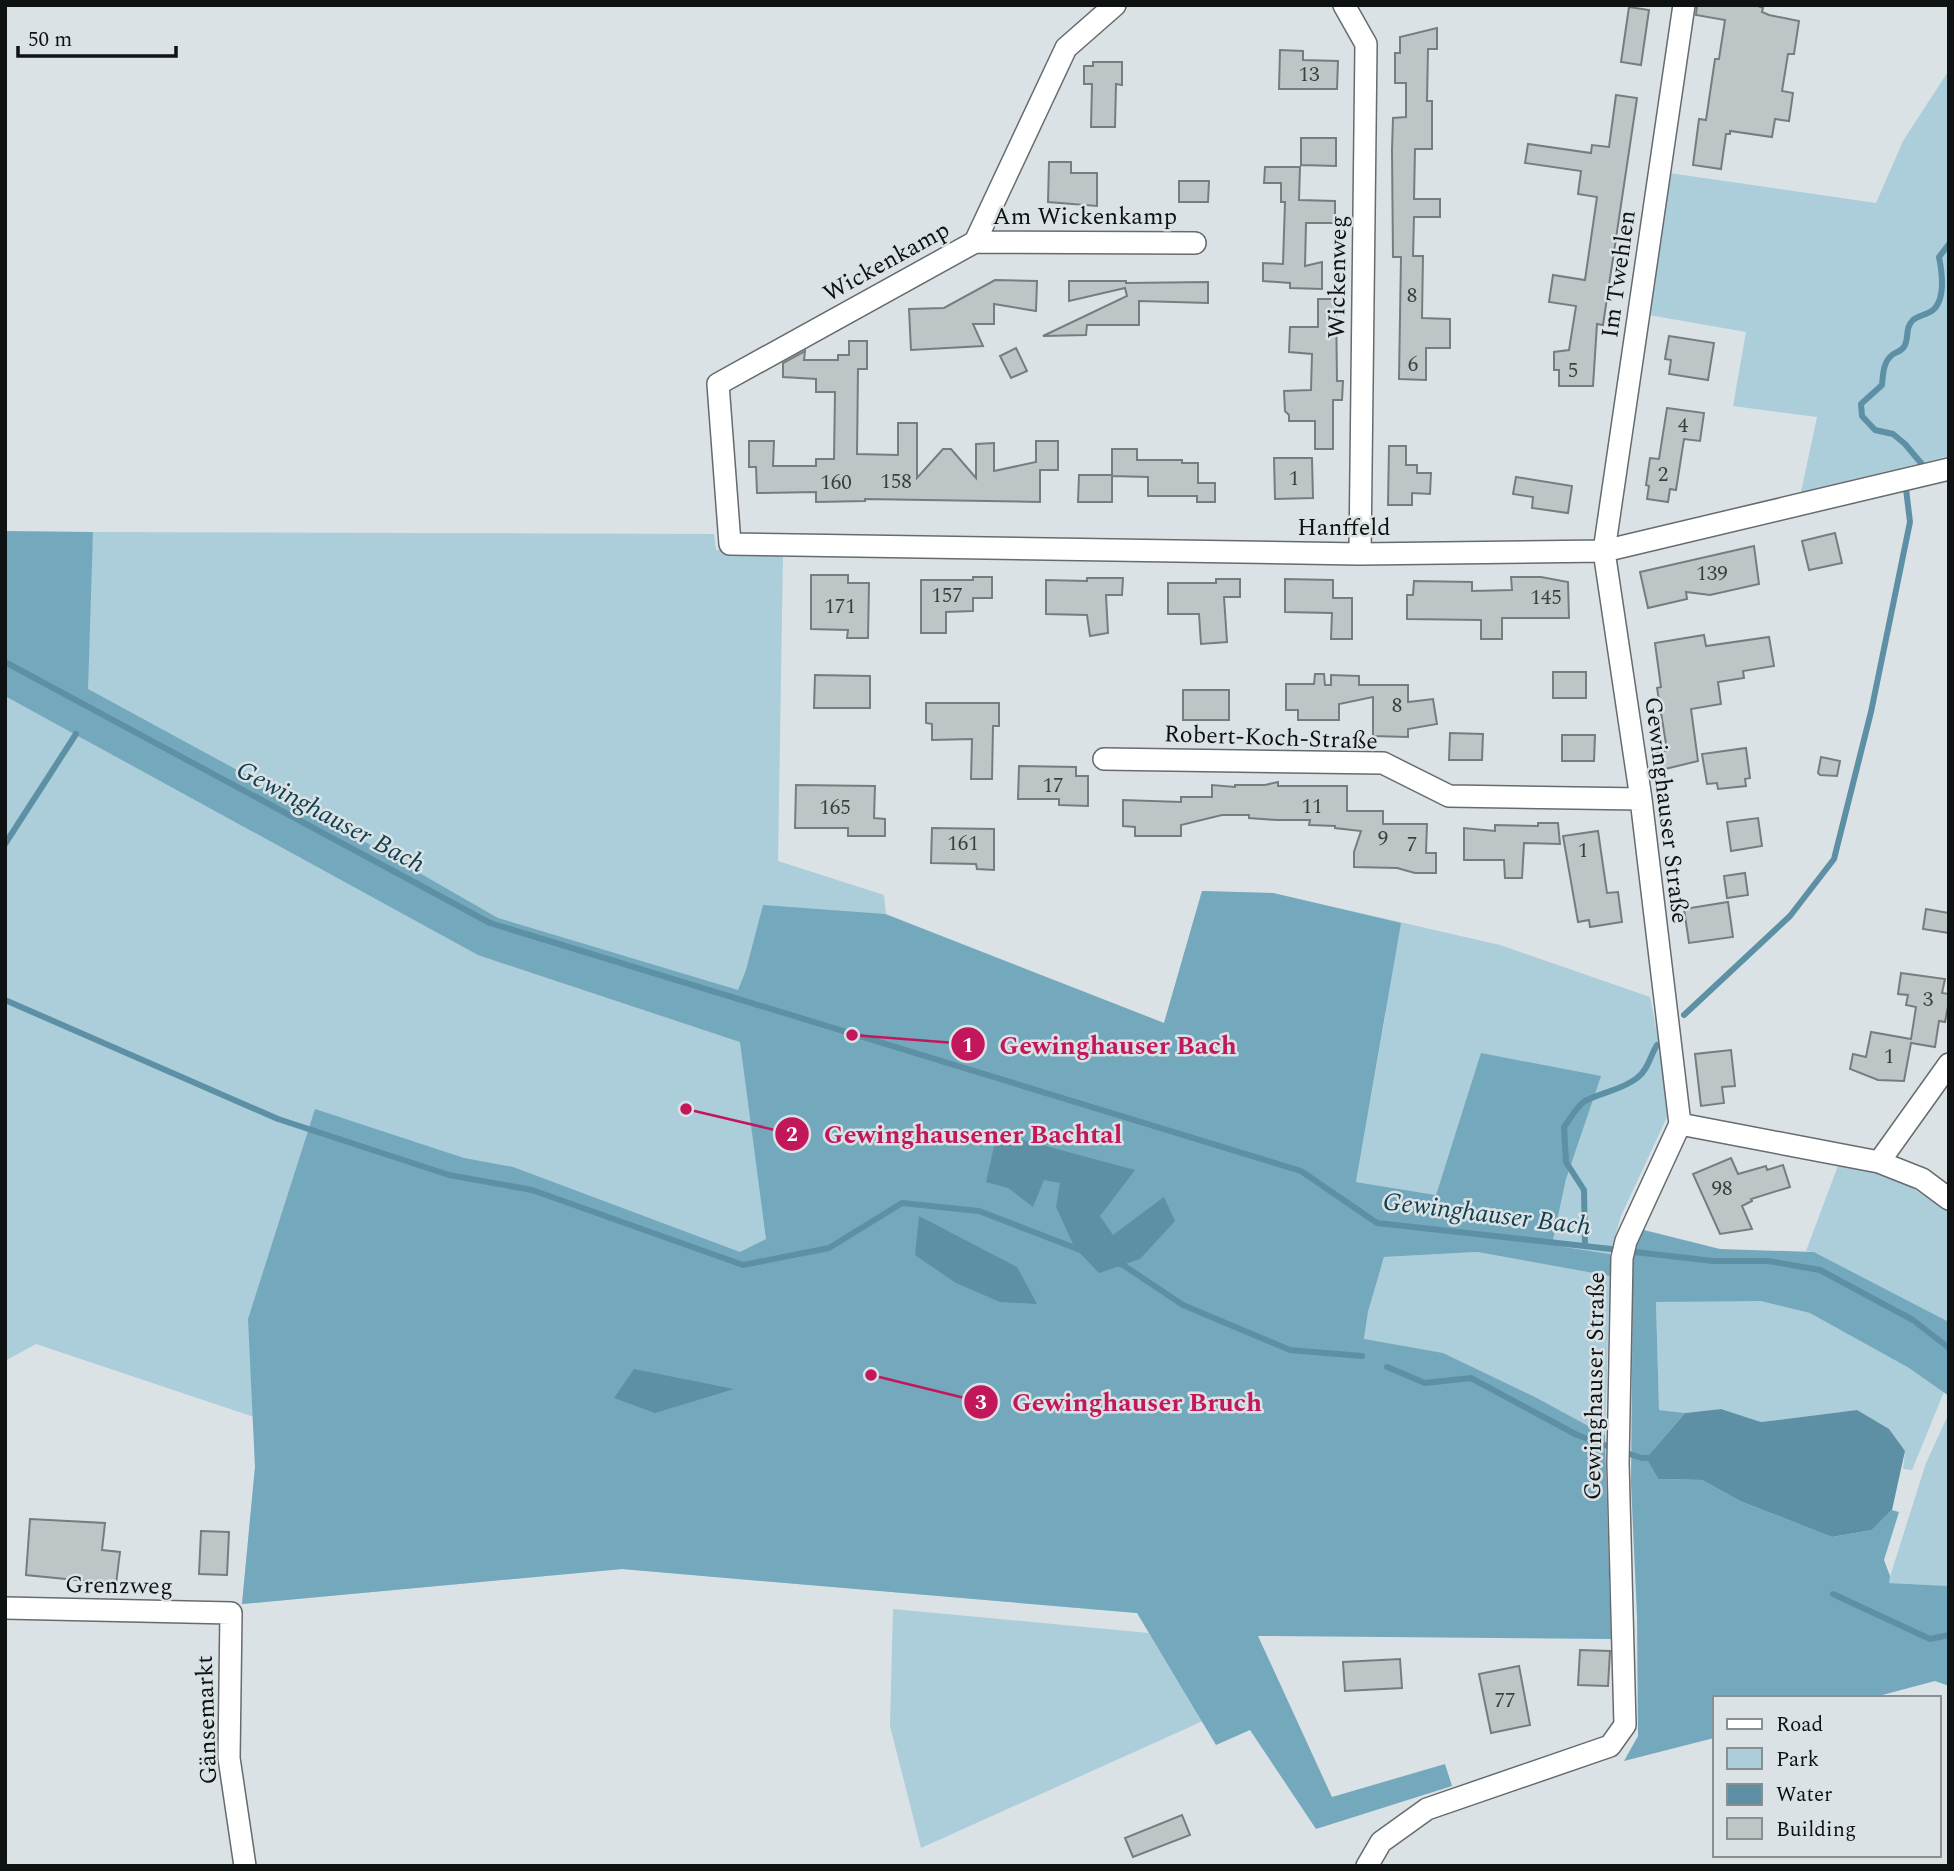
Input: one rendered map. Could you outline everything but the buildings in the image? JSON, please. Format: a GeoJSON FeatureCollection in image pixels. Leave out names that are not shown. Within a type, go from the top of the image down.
{"type":"FeatureCollection","features":[{"type":"Feature","properties":{"kind":"street","name":"Wickenkamp"},"geometry":{"type":"LineString","coordinates":[[730,544],[718,384],[975,242],[1066,48],[1115,5]]}},
{"type":"Feature","properties":{"kind":"street","name":"Wickenweg"},"geometry":{"type":"LineString","coordinates":[[1344,5],[1366,44],[1360,554]]}},
{"type":"Feature","properties":{"kind":"street","name":"Im Twehlen"},"geometry":{"type":"LineString","coordinates":[[1604,551],[1684,5]]}},
{"type":"Feature","properties":{"kind":"street","name":"Am Wickenkamp"},"geometry":{"type":"LineString","coordinates":[[975,242],[1195,243]]}},
{"type":"Feature","properties":{"kind":"street","name":"Hanffeld"},"geometry":{"type":"LineString","coordinates":[[730,544],[1360,554],[1604,551],[1949,469]]}},
{"type":"Feature","properties":{"kind":"street","name":"Gewinghauser Straße"},"geometry":{"type":"LineString","coordinates":[[1367,1866],[1381,1842],[1427,1809],[1610,1746],[1625,1725],[1618,1463],[1624,1250],[1681,1124],[1641,799],[1604,551]]}},
{"type":"Feature","properties":{"kind":"street","name":"Robert-Koch-Straße"},"geometry":{"type":"LineString","coordinates":[[1104,759],[1382,763],[1449,796],[1641,799]]}},
{"type":"Feature","properties":{"kind":"street"},"geometry":{"type":"LineString","coordinates":[[1880,1161],[1949,1064]]}},
{"type":"Feature","properties":{"kind":"street"},"geometry":{"type":"LineString","coordinates":[[1681,1124],[1880,1161],[1922,1179],[1949,1199]]}},
{"type":"Feature","properties":{"kind":"street","name":"Grenzweg"},"geometry":{"type":"LineString","coordinates":[[5,1608],[231,1614]]}},
{"type":"Feature","properties":{"kind":"street","name":"Gänsemarkt"},"geometry":{"type":"LineString","coordinates":[[231,1614],[229,1758],[245,1866]]}},
{"type":"Feature","properties":{"kind":"green space"},"geometry":{"type":"Polygon","coordinates":[[[1949,70],[1949,456],[1801,492],[1817,417],[1733,406],[1746,332],[1649,315],[1669,173],[1876,203],[1903,141],[1949,70]]]}},
{"type":"Feature","properties":{"kind":"green space"},"geometry":{"type":"Polygon","coordinates":[[[93,532],[714,534],[716,550],[783,554],[778,861],[884,895],[886,914],[1164,1023],[1202,891],[1273,893],[1500,945],[1650,997],[1664,1068],[1668,1115],[1621,1216],[1610,1254],[1552,1245],[1566,1179],[1482,1053],[1436,1195],[1356,1182],[1386,1011],[1137,1613],[622,1569],[242,1604],[255,1467],[254,1417],[36,1344],[5,1361],[5,540],[93,543],[93,532]]]}},
{"type":"Feature","properties":{"kind":"green space"},"geometry":{"type":"Polygon","coordinates":[[[1839,1163],[1891,1174],[1949,1212],[1949,1322],[1814,1252],[1806,1251],[1839,1163]]]}},
{"type":"Feature","properties":{"kind":"green space"},"geometry":{"type":"Polygon","coordinates":[[[1477,1252],[1610,1276],[1605,1435],[1537,1398],[1364,1340],[1368,1312],[1384,1257],[1477,1252]]]}},
{"type":"Feature","properties":{"kind":"green space"},"geometry":{"type":"Polygon","coordinates":[[[1760,1301],[1811,1313],[1909,1368],[1944,1392],[1912,1470],[1903,1469],[1905,1451],[1857,1410],[1761,1422],[1721,1409],[1685,1413],[1659,1410],[1656,1302],[1760,1301]]]}},
{"type":"Feature","properties":{"kind":"green space"},"geometry":{"type":"Polygon","coordinates":[[[1949,1413],[1949,1586],[1888,1583],[1926,1463],[1949,1413]]]}},
{"type":"Feature","properties":{"kind":"green space"},"geometry":{"type":"Polygon","coordinates":[[[893,1609],[1149,1633],[1203,1721],[921,1848],[890,1726],[893,1609]]]}},
{"type":"Feature","properties":{"kind":"shaded area"},"geometry":{"type":"Polygon","coordinates":[[[5,531],[93,532],[88,689],[285,796],[498,918],[738,990],[763,905],[885,914],[1164,1023],[1202,891],[1273,893],[1401,923],[1356,1182],[1436,1195],[1481,1053],[1601,1076],[1566,1179],[1552,1245],[1610,1254],[1610,1276],[1477,1252],[1384,1257],[1368,1312],[1364,1339],[1443,1353],[1537,1398],[1605,1435],[1611,1639],[1258,1636],[1332,1797],[1445,1764],[1452,1786],[1316,1829],[1250,1730],[1216,1745],[1137,1613],[622,1569],[242,1604],[255,1467],[248,1319],[315,1109],[464,1158],[513,1167],[740,1252],[766,1239],[740,1042],[478,955],[5,696],[5,531]]]}},
{"type":"Feature","properties":{"kind":"shaded area"},"geometry":{"type":"Polygon","coordinates":[[[1640,1229],[1720,1249],[1814,1252],[1949,1322],[1949,1396],[1909,1368],[1810,1313],[1760,1301],[1656,1302],[1659,1410],[1685,1413],[1646,1458],[1658,1479],[1702,1480],[1740,1501],[1832,1537],[1872,1530],[1892,1510],[1899,1512],[1884,1560],[1890,1576],[1889,1583],[1949,1586],[1949,1686],[1935,1681],[1879,1696],[1713,1696],[1713,1738],[1624,1761],[1638,1736],[1637,1617],[1631,1483],[1633,1257],[1640,1229]]]}},
{"type":"Feature","properties":{"kind":"water"},"geometry":{"type":"Polygon","coordinates":[[[997,1133],[1135,1170],[1100,1216],[1113,1235],[1164,1197],[1175,1221],[1140,1259],[1099,1273],[1075,1248],[1056,1207],[1060,1183],[1044,1180],[1033,1207],[1008,1188],[986,1182],[997,1133]]]}},
{"type":"Feature","properties":{"kind":"water"},"geometry":{"type":"Polygon","coordinates":[[[919,1216],[1017,1267],[1037,1304],[1000,1302],[956,1283],[915,1255],[919,1216]]]}},
{"type":"Feature","properties":{"kind":"water"},"geometry":{"type":"Polygon","coordinates":[[[634,1369],[734,1389],[655,1413],[614,1398],[634,1369]]]}},
{"type":"Feature","properties":{"kind":"water"},"geometry":{"type":"Polygon","coordinates":[[[1721,1409],[1761,1422],[1857,1410],[1889,1429],[1905,1451],[1892,1510],[1872,1530],[1832,1537],[1740,1501],[1702,1480],[1658,1479],[1646,1458],[1685,1413],[1721,1409]]]}},
{"type":"Feature","properties":{"kind":"waterway"},"geometry":{"type":"LineString","coordinates":[[1921,463],[1893,434],[1875,430],[1862,416],[1861,404],[1882,385],[1887,361],[1904,347],[1911,323],[1915,318],[1931,312],[1937,305],[1942,285],[1939,257],[1949,244]]}},
{"type":"Feature","properties":{"kind":"waterway"},"geometry":{"type":"LineString","coordinates":[[1684,1015],[1790,916],[1834,859],[1871,712],[1910,522],[1906,489]]}},
{"type":"Feature","properties":{"kind":"waterway","name":"Gewinghauser Bach"},"geometry":{"type":"LineString","coordinates":[[5,662],[490,923],[1301,1171],[1377,1223],[1611,1249]]}},
{"type":"Feature","properties":{"kind":"waterway"},"geometry":{"type":"LineString","coordinates":[[5,844],[76,734]]}},
{"type":"Feature","properties":{"kind":"waterway"},"geometry":{"type":"LineString","coordinates":[[5,1000],[278,1119],[449,1175],[532,1190],[743,1265],[829,1248],[902,1203],[979,1211],[1083,1251]]}},
{"type":"Feature","properties":{"kind":"waterway"},"geometry":{"type":"LineString","coordinates":[[1585,1246],[1584,1190],[1566,1162],[1564,1127],[1585,1101],[1625,1085],[1641,1075],[1657,1045]]}},
{"type":"Feature","properties":{"kind":"waterway","name":"Gewinghauser Bach"},"geometry":{"type":"LineString","coordinates":[[1635,1252],[1713,1261],[1768,1261],[1820,1270],[1913,1320],[1949,1348]]}},
{"type":"Feature","properties":{"kind":"waterway"},"geometry":{"type":"LineString","coordinates":[[1116,1263],[1183,1305],[1290,1350],[1362,1356]]}},
{"type":"Feature","properties":{"kind":"waterway"},"geometry":{"type":"LineString","coordinates":[[1387,1367],[1425,1383],[1471,1378],[1577,1435],[1613,1448]]}},
{"type":"Feature","properties":{"kind":"waterway"},"geometry":{"type":"LineString","coordinates":[[1623,1452],[1642,1458],[1653,1458]]}},
{"type":"Feature","properties":{"kind":"waterway"},"geometry":{"type":"LineString","coordinates":[[1833,1594],[1930,1639],[1949,1635]]}},
{"type":"Feature","properties":{"kind":"place","name":"Gewinghauser Bach"},"geometry":{"type":"Point","coordinates":[852,1035]}},
{"type":"Feature","properties":{"kind":"place","name":"Gewinghausener Bachtal"},"geometry":{"type":"Point","coordinates":[686,1109]}},
{"type":"Feature","properties":{"kind":"place","name":"Gewinghauser Bruch"},"geometry":{"type":"Point","coordinates":[871,1375]}}]}
